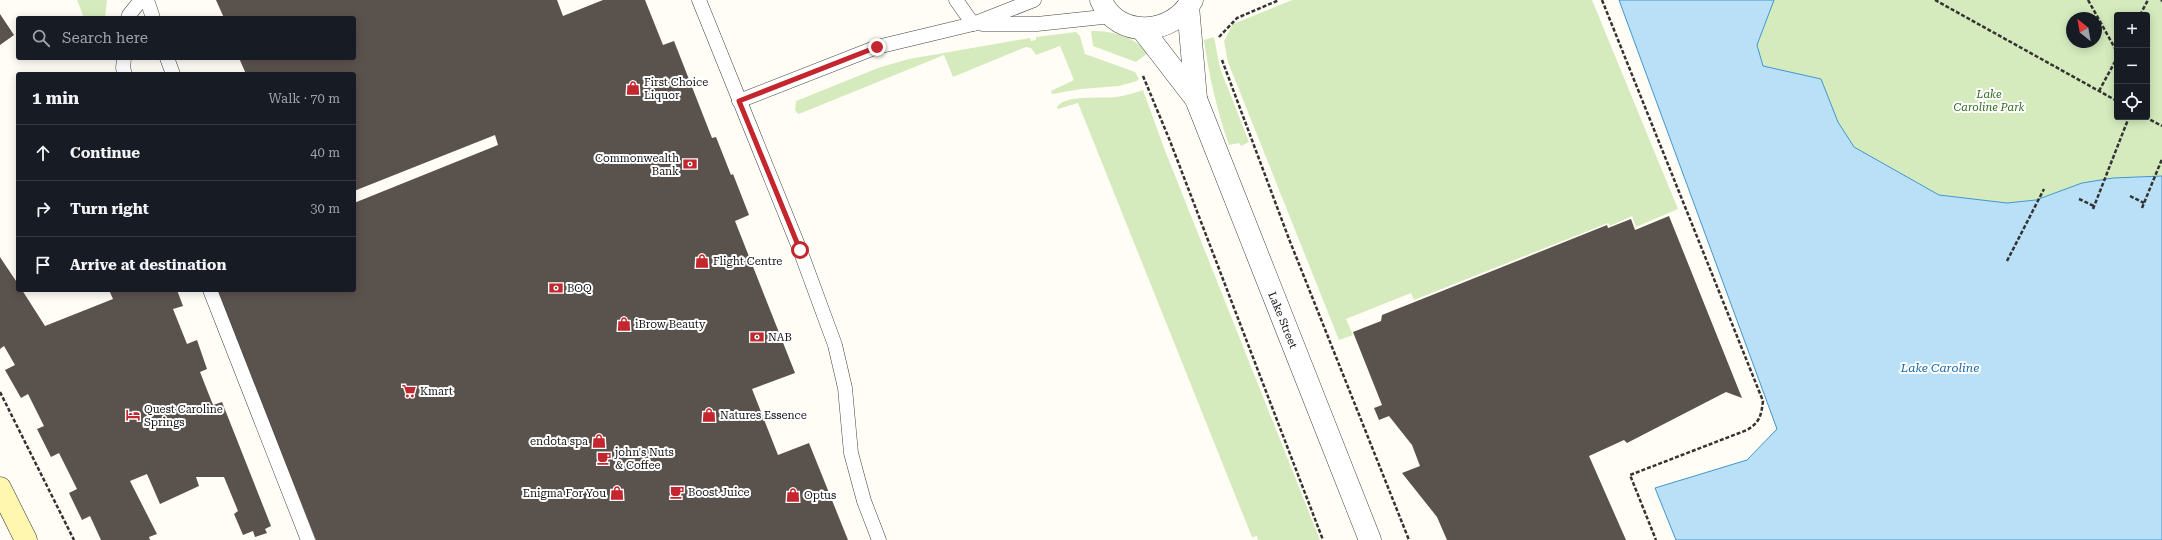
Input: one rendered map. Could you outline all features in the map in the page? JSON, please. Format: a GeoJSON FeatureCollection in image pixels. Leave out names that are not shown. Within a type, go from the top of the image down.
{"type":"FeatureCollection","features":[{"type":"Feature","properties":{"kind":"main road"},"geometry":{"type":"LineString","coordinates":[[0,488],[26,540]]}},
{"type":"Feature","properties":{"kind":"street"},"geometry":{"type":"LineString","coordinates":[[1107,8],[1126,25],[1142,29],[1156,28],[1168,24],[1180,16],[1190,3]]}},
{"type":"Feature","properties":{"kind":"street","name":"Lake Street"},"geometry":{"type":"LineString","coordinates":[[1190,3],[1190,44],[1196,99],[1370,540]]}},
{"type":"Feature","properties":{"kind":"street","name":"Lake Street"},"geometry":{"type":"LineString","coordinates":[[1142,29],[1196,99]]}},
{"type":"Feature","properties":{"kind":"lane"},"geometry":{"type":"LineString","coordinates":[[129,16],[141,0]]}},
{"type":"Feature","properties":{"kind":"lane"},"geometry":{"type":"LineString","coordinates":[[147,0],[152,16]]}},
{"type":"Feature","properties":{"kind":"lane"},"geometry":{"type":"LineString","coordinates":[[699,0],[818,295],[835,345],[845,388],[851,454],[864,500],[879,540]]}},
{"type":"Feature","properties":{"kind":"lane"},"geometry":{"type":"LineString","coordinates":[[956,0],[973,24]]}},
{"type":"Feature","properties":{"kind":"lane"},"geometry":{"type":"LineString","coordinates":[[739,101],[877,47],[973,24],[1034,0]]}},
{"type":"Feature","properties":{"kind":"lane"},"geometry":{"type":"LineString","coordinates":[[973,24],[1037,24],[1107,8]]}},
{"type":"Feature","properties":{"kind":"lane"},"geometry":{"type":"LineString","coordinates":[[124,60],[124,72]]}},
{"type":"Feature","properties":{"kind":"lane"},"geometry":{"type":"LineString","coordinates":[[168,60],[171,72]]}},
{"type":"Feature","properties":{"kind":"lane"},"geometry":{"type":"LineString","coordinates":[[211,292],[308,540]]}},
{"type":"Feature","properties":{"kind":"path"},"geometry":{"type":"LineString","coordinates":[[1219,42],[1219,37],[1237,18],[1279,0]]}},
{"type":"Feature","properties":{"kind":"path"},"geometry":{"type":"LineString","coordinates":[[1602,0],[1763,401],[1761,414],[1756,424],[1747,430],[1630,475],[1656,540]]}},
{"type":"Feature","properties":{"kind":"path"},"geometry":{"type":"LineString","coordinates":[[1935,0],[2114,99]]}},
{"type":"Feature","properties":{"kind":"path"},"geometry":{"type":"LineString","coordinates":[[2088,0],[2115,48]]}},
{"type":"Feature","properties":{"kind":"path"},"geometry":{"type":"LineString","coordinates":[[2142,12],[2148,0]]}},
{"type":"Feature","properties":{"kind":"path"},"geometry":{"type":"LineString","coordinates":[[1190,44],[1226,28]]}},
{"type":"Feature","properties":{"kind":"path"},"geometry":{"type":"LineString","coordinates":[[1219,53],[1289,239],[1409,540]]}},
{"type":"Feature","properties":{"kind":"path"},"geometry":{"type":"LineString","coordinates":[[1164,57],[1139,67],[1173,148],[1323,540]]}},
{"type":"Feature","properties":{"kind":"path"},"geometry":{"type":"LineString","coordinates":[[2099,91],[2114,64]]}},
{"type":"Feature","properties":{"kind":"path"},"geometry":{"type":"LineString","coordinates":[[2079,199],[2093,208],[2129,120]]}},
{"type":"Feature","properties":{"kind":"path"},"geometry":{"type":"LineString","coordinates":[[2150,120],[2162,126]]}},
{"type":"Feature","properties":{"kind":"path"},"geometry":{"type":"LineString","coordinates":[[2142,208],[2162,160]]}},
{"type":"Feature","properties":{"kind":"path"},"geometry":{"type":"LineString","coordinates":[[2007,261],[2044,189]]}},
{"type":"Feature","properties":{"kind":"path"},"geometry":{"type":"LineString","coordinates":[[2130,196],[2144,203]]}},
{"type":"Feature","properties":{"kind":"path"},"geometry":{"type":"LineString","coordinates":[[0,392],[74,540]]}},
{"type":"Feature","properties":{"kind":"green space"},"geometry":{"type":"Polygon","coordinates":[[[77,0],[107,0],[105,16],[83,16],[77,0]]]}},
{"type":"Feature","properties":{"kind":"green space"},"geometry":{"type":"Polygon","coordinates":[[[1292,0],[1592,0],[1678,209],[1636,227],[1632,216],[1610,226],[1608,223],[1414,300],[1411,293],[1346,319],[1353,335],[1339,340],[1228,62],[1224,41],[1233,24],[1292,0]]]}},
{"type":"Feature","properties":{"kind":"green space","name":"Lake Caroline Park"},"geometry":{"type":"Polygon","coordinates":[[[1774,0],[2162,0],[2162,176],[2113,178],[2082,183],[2036,200],[2007,203],[1939,195],[1854,147],[1838,122],[1821,79],[1763,66],[1757,45],[1774,0]]]}},
{"type":"Feature","properties":{"kind":"green space"},"geometry":{"type":"Polygon","coordinates":[[[1091,31],[1114,33],[1128,38],[1149,52],[1136,62],[1093,46],[1091,31]]]}},
{"type":"Feature","properties":{"kind":"green space"},"geometry":{"type":"Polygon","coordinates":[[[1076,32],[1080,36],[1085,54],[1135,72],[1139,79],[1137,81],[1119,86],[1081,89],[1052,94],[1051,91],[1074,80],[1060,46],[1036,55],[1031,48],[1026,47],[953,77],[944,55],[804,112],[798,114],[795,110],[796,101],[878,68],[909,59],[1030,38],[1031,41],[1036,40],[1036,37],[1076,32]]]}},
{"type":"Feature","properties":{"kind":"green space"},"geometry":{"type":"Polygon","coordinates":[[[1214,37],[1220,68],[1249,142],[1241,146],[1239,143],[1229,145],[1214,93],[1204,40],[1214,37]]]}},
{"type":"Feature","properties":{"kind":"green space"},"geometry":{"type":"Polygon","coordinates":[[[1143,90],[1164,148],[1320,540],[1258,540],[1257,536],[1252,537],[1078,103],[1058,109],[1057,107],[1067,100],[1119,97],[1143,90]]]}},
{"type":"Feature","properties":{"kind":"water","name":"Lake Caroline"},"geometry":{"type":"Polygon","coordinates":[[[1619,0],[1774,0],[1757,45],[1763,66],[1821,79],[1838,122],[1854,147],[1939,195],[2007,203],[2036,200],[2082,183],[2113,178],[2162,176],[2162,540],[1676,540],[1655,488],[1747,460],[1777,429],[1619,0]]]}},
{"type":"Feature","properties":{"kind":"building"},"geometry":{"type":"Polygon","coordinates":[[[216,0],[557,0],[563,16],[603,0],[645,0],[663,45],[674,41],[712,138],[716,137],[731,175],[733,174],[749,215],[735,221],[795,373],[752,389],[778,455],[809,443],[848,540],[316,540],[217,292],[356,292],[356,202],[498,145],[495,135],[356,190],[356,72],[245,72],[240,60],[356,60],[356,16],[223,16],[216,0]]]}},
{"type":"Feature","properties":{"kind":"building"},"geometry":{"type":"Polygon","coordinates":[[[0,14],[14,35],[0,45],[0,14]]]}},
{"type":"Feature","properties":{"kind":"building"},"geometry":{"type":"Polygon","coordinates":[[[1669,216],[1742,398],[1726,392],[1627,443],[1624,440],[1589,456],[1626,540],[1447,540],[1437,517],[1402,473],[1420,466],[1412,445],[1389,416],[1379,420],[1374,408],[1382,405],[1353,332],[1381,321],[1382,315],[1607,225],[1608,228],[1631,219],[1635,230],[1669,216]]]}},
{"type":"Feature","properties":{"kind":"building","name":"Quest Caroline Springs"},"geometry":{"type":"Polygon","coordinates":[[[0,257],[16,281],[16,292],[23,292],[45,326],[113,299],[110,292],[178,292],[183,306],[173,309],[187,344],[197,340],[207,369],[200,372],[213,405],[222,402],[271,526],[265,529],[267,533],[255,537],[253,531],[243,535],[234,514],[238,511],[224,477],[196,477],[199,486],[160,504],[147,474],[130,481],[157,534],[149,537],[150,540],[101,540],[90,516],[82,520],[69,493],[77,489],[59,453],[51,457],[37,429],[44,426],[28,394],[21,398],[5,370],[15,365],[4,346],[0,349],[0,257]]]}},
{"type":"Feature","properties":{"kind":"place","name":"First Choice Liquor"},"geometry":{"type":"Point","coordinates":[633,88]}},
{"type":"Feature","properties":{"kind":"place","name":"Commonwealth Bank"},"geometry":{"type":"Point","coordinates":[690,164]}},
{"type":"Feature","properties":{"kind":"place","name":"Flight Centre"},"geometry":{"type":"Point","coordinates":[702,261]}},
{"type":"Feature","properties":{"kind":"place","name":"BOQ"},"geometry":{"type":"Point","coordinates":[556,288]}},
{"type":"Feature","properties":{"kind":"place","name":"iBrow Beauty"},"geometry":{"type":"Point","coordinates":[624,324]}},
{"type":"Feature","properties":{"kind":"place","name":"NAB"},"geometry":{"type":"Point","coordinates":[757,337]}},
{"type":"Feature","properties":{"kind":"place","name":"Kmart"},"geometry":{"type":"Point","coordinates":[409,391]}},
{"type":"Feature","properties":{"kind":"place","name":"Quest Caroline Springs"},"geometry":{"type":"Point","coordinates":[133,415]}},
{"type":"Feature","properties":{"kind":"place","name":"Natures Essence"},"geometry":{"type":"Point","coordinates":[709,415]}},
{"type":"Feature","properties":{"kind":"place","name":"endota spa"},"geometry":{"type":"Point","coordinates":[599,441]}},
{"type":"Feature","properties":{"kind":"place","name":"john's Nuts & Coffee"},"geometry":{"type":"Point","coordinates":[604,458]}},
{"type":"Feature","properties":{"kind":"place","name":"Boost Juice"},"geometry":{"type":"Point","coordinates":[677,492]}},
{"type":"Feature","properties":{"kind":"place","name":"Enigma For You"},"geometry":{"type":"Point","coordinates":[617,493]}},
{"type":"Feature","properties":{"kind":"place","name":"Optus"},"geometry":{"type":"Point","coordinates":[793,495]}},
{"type":"Feature","properties":{"kind":"route"},"geometry":{"type":"LineString","coordinates":[[800,250],[739,101],[877,47]]}}]}
